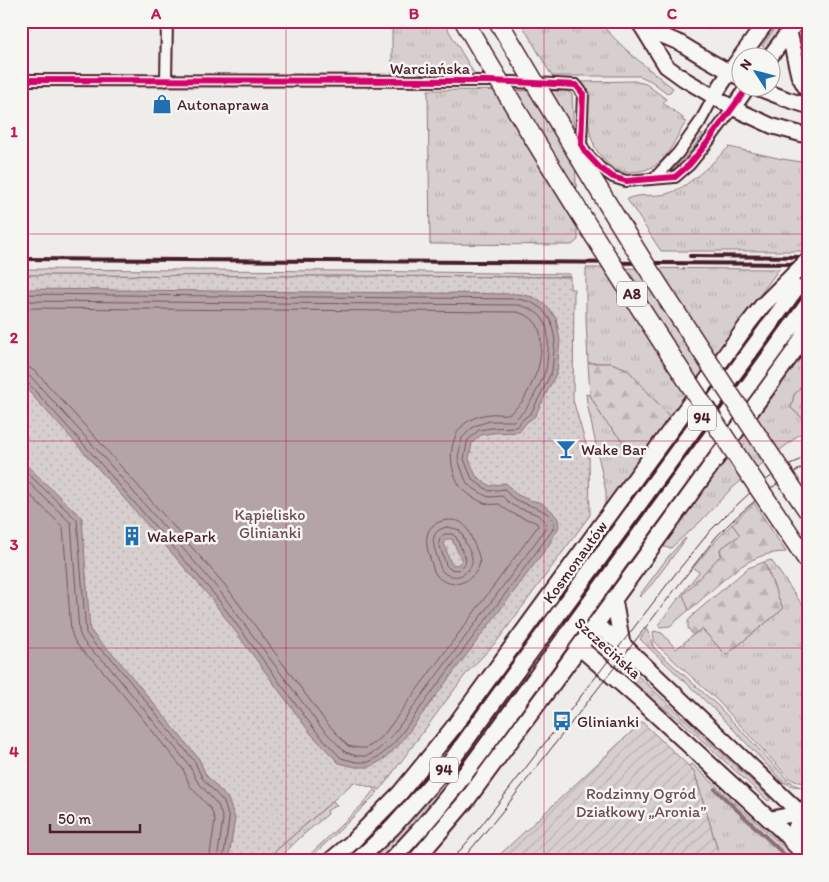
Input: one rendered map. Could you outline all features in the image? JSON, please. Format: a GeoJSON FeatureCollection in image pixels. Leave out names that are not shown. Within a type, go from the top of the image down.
{"type":"FeatureCollection","features":[{"type":"Feature","properties":{"kind":"highway","name":"A8"},"geometry":{"type":"LineString","coordinates":[[464,21],[561,182],[664,346],[808,561]]}},
{"type":"Feature","properties":{"kind":"highway","name":"A8"},"geometry":{"type":"LineString","coordinates":[[498,21],[583,165],[643,261],[808,511]]}},
{"type":"Feature","properties":{"kind":"highway"},"geometry":{"type":"LineString","coordinates":[[792,840],[808,856]]}},
{"type":"Feature","properties":{"kind":"main road"},"geometry":{"type":"LineString","coordinates":[[751,48],[767,21]]}},
{"type":"Feature","properties":{"kind":"main road"},"geometry":{"type":"LineString","coordinates":[[777,48],[793,27]]}},
{"type":"Feature","properties":{"kind":"main road"},"geometry":{"type":"LineString","coordinates":[[793,27],[799,75],[808,91]]}},
{"type":"Feature","properties":{"kind":"main road"},"geometry":{"type":"LineString","coordinates":[[330,861],[350,844],[400,793],[452,729],[748,324],[762,306],[802,274],[808,260]]}},
{"type":"Feature","properties":{"kind":"main road","name":"Kosmonautów"},"geometry":{"type":"LineString","coordinates":[[356,861],[393,827],[449,764],[598,560],[802,274]]}},
{"type":"Feature","properties":{"kind":"main road","name":"94"},"geometry":{"type":"LineString","coordinates":[[390,861],[430,818],[462,778],[808,304]]}},
{"type":"Feature","properties":{"kind":"main road"},"geometry":{"type":"LineString","coordinates":[[415,861],[466,801],[795,350],[808,328]]}},
{"type":"Feature","properties":{"kind":"main road"},"geometry":{"type":"LineString","coordinates":[[614,599],[622,644]]}},
{"type":"Feature","properties":{"kind":"main road","name":"Szczecińska"},"geometry":{"type":"LineString","coordinates":[[545,602],[574,612],[622,644],[805,813]]}},
{"type":"Feature","properties":{"kind":"main road","name":"Szczecińska"},"geometry":{"type":"LineString","coordinates":[[545,602],[561,631],[640,700],[792,840]]}},
{"type":"Feature","properties":{"kind":"street"},"geometry":{"type":"LineString","coordinates":[[166,81],[167,21]]}},
{"type":"Feature","properties":{"kind":"street"},"geometry":{"type":"LineString","coordinates":[[640,24],[680,43],[732,74]]}},
{"type":"Feature","properties":{"kind":"street"},"geometry":{"type":"LineString","coordinates":[[640,24],[666,66],[684,79],[733,108],[772,126],[808,136]]}},
{"type":"Feature","properties":{"kind":"street"},"geometry":{"type":"LineString","coordinates":[[655,178],[678,153],[695,129],[714,96],[732,79]]}},
{"type":"Feature","properties":{"kind":"street","name":"Warciańska"},"geometry":{"type":"LineString","coordinates":[[21,80],[490,81],[576,85],[583,94],[581,144],[585,152],[600,168],[612,177],[626,181],[674,177],[689,165],[733,108]]}},
{"type":"Feature","properties":{"kind":"street"},"geometry":{"type":"LineString","coordinates":[[782,97],[808,106]]}},
{"type":"Feature","properties":{"kind":"street"},"geometry":{"type":"LineString","coordinates":[[733,108],[740,98]]}},
{"type":"Feature","properties":{"kind":"street"},"geometry":{"type":"LineString","coordinates":[[769,819],[805,813]]}},
{"type":"Feature","properties":{"kind":"street"},"geometry":{"type":"LineString","coordinates":[[792,840],[805,813]]}},
{"type":"Feature","properties":{"kind":"green space"},"geometry":{"type":"Polygon","coordinates":[[[392,21],[443,21],[475,75],[392,75],[392,21]]]}},
{"type":"Feature","properties":{"kind":"green space"},"geometry":{"type":"Polygon","coordinates":[[[520,21],[599,21],[625,48],[673,88],[667,93],[651,81],[640,76],[552,76],[520,21]]]}},
{"type":"Feature","properties":{"kind":"green space"},"geometry":{"type":"Polygon","coordinates":[[[693,21],[729,21],[721,27],[706,28],[693,21]]]}},
{"type":"Feature","properties":{"kind":"green space"},"geometry":{"type":"Polygon","coordinates":[[[780,21],[787,21],[768,48],[762,46],[780,21]]]}},
{"type":"Feature","properties":{"kind":"green space"},"geometry":{"type":"Polygon","coordinates":[[[634,81],[646,84],[666,99],[663,103],[686,122],[665,157],[659,163],[642,171],[625,172],[610,166],[600,155],[593,143],[586,91],[581,82],[634,81]]]}},
{"type":"Feature","properties":{"kind":"green space"},"geometry":{"type":"Polygon","coordinates":[[[428,90],[566,91],[572,94],[578,240],[572,245],[430,244],[428,90]]]}},
{"type":"Feature","properties":{"kind":"green space"},"geometry":{"type":"Polygon","coordinates":[[[698,132],[703,135],[695,146],[682,161],[666,173],[698,132]]]}},
{"type":"Feature","properties":{"kind":"green space"},"geometry":{"type":"Polygon","coordinates":[[[729,147],[808,163],[808,251],[661,251],[627,199],[637,196],[666,194],[682,187],[729,147]]]}},
{"type":"Feature","properties":{"kind":"green space"},"geometry":{"type":"Polygon","coordinates":[[[586,268],[779,269],[670,417],[627,369],[611,363],[588,363],[586,268]]]}},
{"type":"Feature","properties":{"kind":"green space"},"geometry":{"type":"Polygon","coordinates":[[[21,269],[570,274],[570,277],[21,275],[21,269]]]}},
{"type":"Feature","properties":{"kind":"green space","name":"Kąpielisko Glinianki"},"geometry":{"type":"Polygon","coordinates":[[[21,275],[570,277],[570,289],[574,289],[573,400],[589,455],[590,515],[498,640],[466,674],[380,790],[354,782],[264,861],[21,861],[21,275]]]}},
{"type":"Feature","properties":{"kind":"green space"},"geometry":{"type":"Polygon","coordinates":[[[808,347],[808,378],[794,395],[791,408],[808,423],[808,427],[729,491],[700,522],[671,548],[664,547],[669,536],[808,347]]]}},
{"type":"Feature","properties":{"kind":"green space"},"geometry":{"type":"Polygon","coordinates":[[[588,363],[611,363],[627,369],[670,417],[642,457],[627,446],[604,420],[590,395],[588,363]]]}},
{"type":"Feature","properties":{"kind":"green space"},"geometry":{"type":"Polygon","coordinates":[[[808,378],[808,423],[791,408],[794,395],[808,378]]]}},
{"type":"Feature","properties":{"kind":"green space"},"geometry":{"type":"Polygon","coordinates":[[[586,394],[590,395],[604,420],[627,446],[642,457],[602,512],[606,492],[586,394]]]}},
{"type":"Feature","properties":{"kind":"green space"},"geometry":{"type":"Polygon","coordinates":[[[754,503],[786,552],[757,558],[745,564],[689,610],[683,595],[721,555],[720,549],[740,535],[732,524],[754,503]]]}},
{"type":"Feature","properties":{"kind":"green space"},"geometry":{"type":"Polygon","coordinates":[[[732,524],[740,535],[720,549],[721,555],[684,595],[689,610],[670,626],[660,627],[658,625],[699,572],[693,568],[732,524]]]}},
{"type":"Feature","properties":{"kind":"green space"},"geometry":{"type":"Polygon","coordinates":[[[685,538],[652,584],[640,597],[668,557],[685,538]]]}},
{"type":"Feature","properties":{"kind":"green space"},"geometry":{"type":"Polygon","coordinates":[[[771,560],[808,613],[808,782],[798,782],[788,777],[718,701],[657,645],[654,640],[654,631],[662,633],[676,649],[702,629],[726,655],[783,609],[764,562],[771,560]]]}},
{"type":"Feature","properties":{"kind":"green space"},"geometry":{"type":"Polygon","coordinates":[[[764,562],[783,609],[726,655],[702,629],[693,635],[688,628],[688,621],[695,613],[748,568],[764,562]]]}},
{"type":"Feature","properties":{"kind":"green space"},"geometry":{"type":"Polygon","coordinates":[[[647,629],[654,648],[717,705],[788,780],[797,786],[804,787],[793,786],[783,782],[716,711],[640,639],[647,629]]]}},
{"type":"Feature","properties":{"kind":"green space"},"geometry":{"type":"Polygon","coordinates":[[[623,662],[769,797],[769,801],[679,719],[640,691],[617,670],[623,662]]]}},
{"type":"Feature","properties":{"kind":"green space"},"geometry":{"type":"Polygon","coordinates":[[[526,675],[528,676],[475,748],[420,817],[380,861],[369,861],[440,786],[479,739],[526,675]]]}},
{"type":"Feature","properties":{"kind":"green space","name":"Rodzinny Ogród Działkowy „Aronia”"},"geometry":{"type":"Polygon","coordinates":[[[642,722],[694,771],[721,861],[493,861],[642,722]]]}},
{"type":"Feature","properties":{"kind":"green space"},"geometry":{"type":"Polygon","coordinates":[[[692,764],[799,861],[721,861],[694,771],[688,766],[692,764]]]}},
{"type":"Feature","properties":{"kind":"green space"},"geometry":{"type":"Polygon","coordinates":[[[374,790],[378,792],[307,861],[303,861],[362,805],[374,790]]]}},
{"type":"Feature","properties":{"kind":"green space"},"geometry":{"type":"Polygon","coordinates":[[[333,801],[337,806],[327,811],[328,814],[276,861],[264,861],[333,801]]]}},
{"type":"Feature","properties":{"kind":"water"},"geometry":{"type":"Polygon","coordinates":[[[21,290],[519,294],[533,297],[546,305],[556,318],[560,340],[557,372],[535,416],[519,432],[481,435],[472,443],[469,459],[476,476],[490,486],[506,483],[516,494],[539,502],[551,510],[558,519],[559,527],[548,546],[399,745],[384,759],[370,767],[355,767],[339,763],[311,734],[210,597],[21,383],[21,290]],[[447,539],[444,543],[451,564],[457,565],[462,561],[452,539],[447,539]]]}},
{"type":"Feature","properties":{"kind":"water"},"geometry":{"type":"Polygon","coordinates":[[[21,460],[82,518],[90,630],[114,655],[199,759],[206,775],[228,799],[235,818],[227,861],[21,861],[21,460]]]}},
{"type":"Feature","properties":{"kind":"waterway"},"geometry":{"type":"LineString","coordinates":[[715,789],[791,861]]}},
{"type":"Feature","properties":{"kind":"tram line"},"geometry":{"type":"LineString","coordinates":[[451,861],[480,827],[711,530],[754,489],[773,475],[808,455]]}},
{"type":"Feature","properties":{"kind":"tram line"},"geometry":{"type":"LineString","coordinates":[[461,861],[501,813],[716,537],[759,497],[808,464]]}},
{"type":"Feature","properties":{"kind":"railway"},"geometry":{"type":"LineString","coordinates":[[690,256],[808,257]]}},
{"type":"Feature","properties":{"kind":"railway"},"geometry":{"type":"LineString","coordinates":[[21,259],[808,264]]}},
{"type":"Feature","properties":{"kind":"cycle path"},"geometry":{"type":"LineString","coordinates":[[21,80],[490,81],[576,85],[583,94],[581,144],[585,152],[600,168],[613,177],[626,181],[675,177],[689,165],[740,98]]}},
{"type":"Feature","properties":{"kind":"place","name":"Autonaprawa"},"geometry":{"type":"Point","coordinates":[162,104]}},
{"type":"Feature","properties":{"kind":"place","name":"Wake Bar"},"geometry":{"type":"Point","coordinates":[566,449]}},
{"type":"Feature","properties":{"kind":"place","name":"WakePark"},"geometry":{"type":"Point","coordinates":[132,536]}},
{"type":"Feature","properties":{"kind":"place","name":"Glinianki"},"geometry":{"type":"Point","coordinates":[562,721]}}]}
